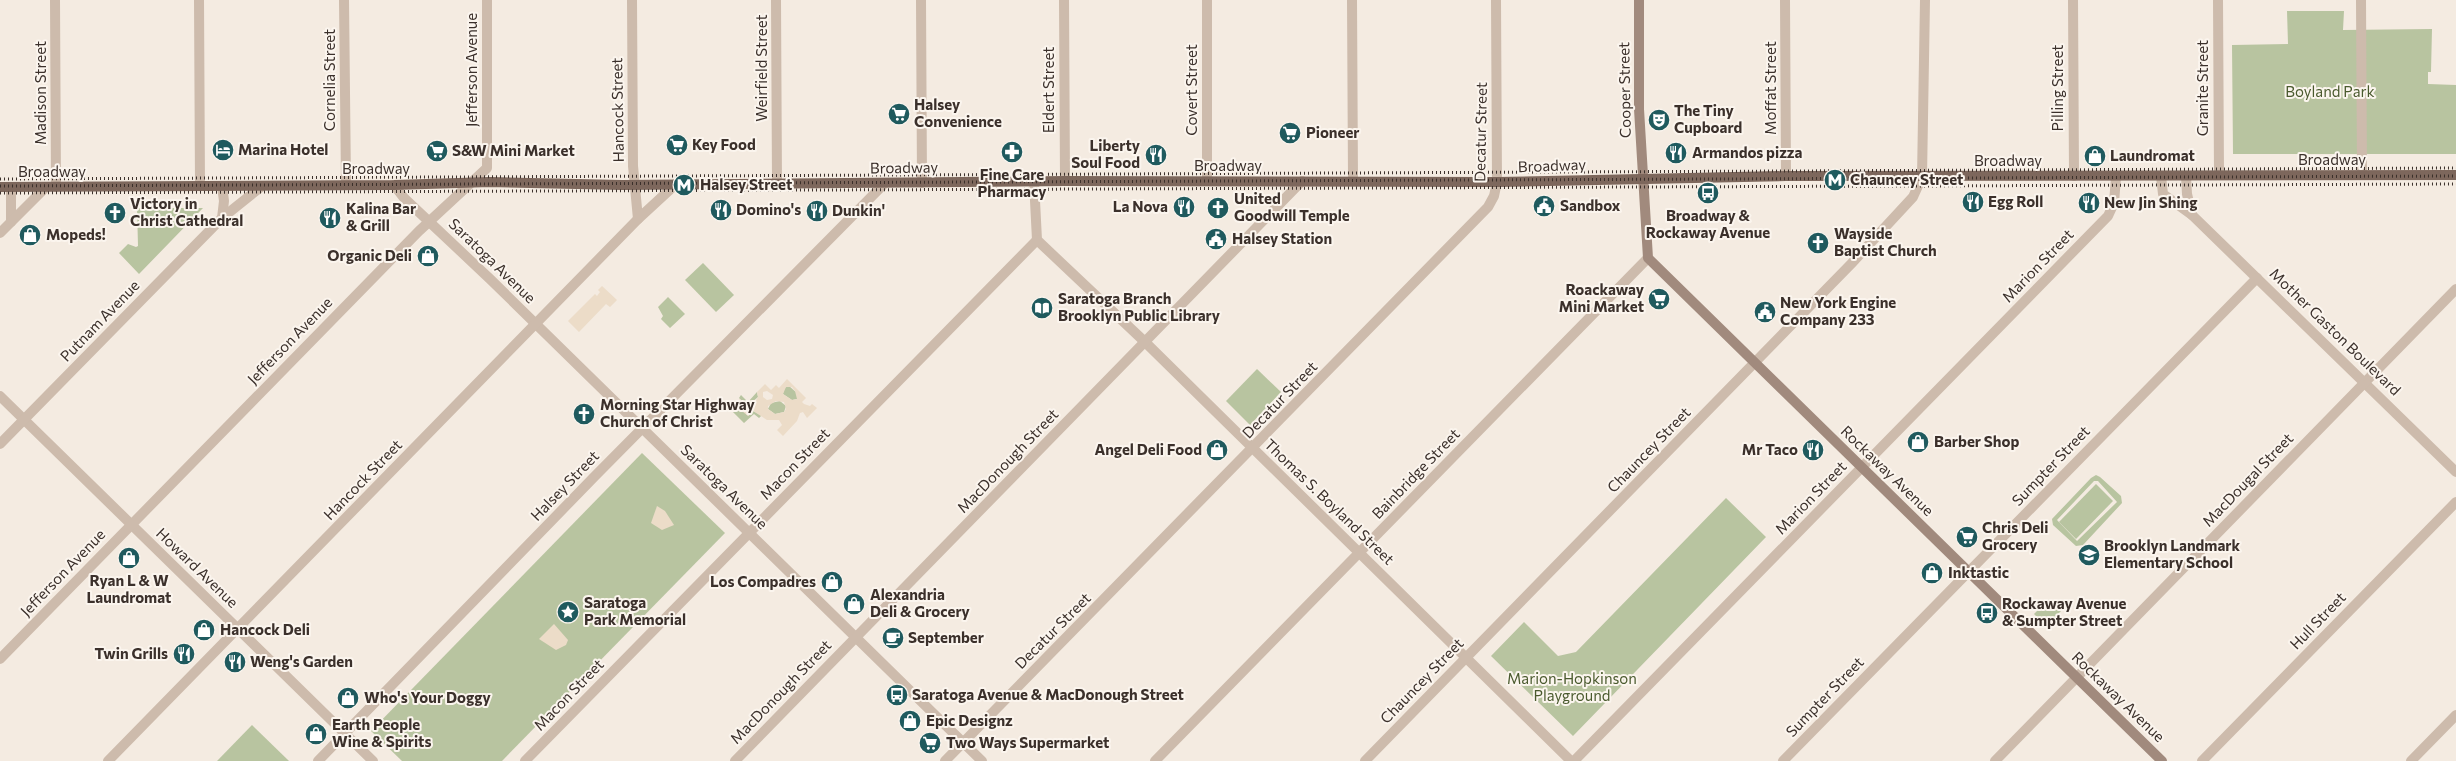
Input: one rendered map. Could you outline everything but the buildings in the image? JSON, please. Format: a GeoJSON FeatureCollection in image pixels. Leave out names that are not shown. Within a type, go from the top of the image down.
{"type":"FeatureCollection","features":[{"type":"Feature","properties":{"kind":"main road","name":"Cooper Street"},"geometry":{"type":"LineString","coordinates":[[1639,0],[1639,109],[1643,179]]}},
{"type":"Feature","properties":{"kind":"main road","name":"Broadway"},"geometry":{"type":"LineString","coordinates":[[0,187],[262,186],[346,184],[394,185],[473,182],[635,185],[1034,181],[1302,182],[1353,180],[1497,182],[1786,176],[2116,177],[2219,175],[2456,175]]}},
{"type":"Feature","properties":{"kind":"main road"},"geometry":{"type":"LineString","coordinates":[[1643,179],[1648,258]]}},
{"type":"Feature","properties":{"kind":"main road","name":"Rockaway Avenue"},"geometry":{"type":"LineString","coordinates":[[1648,258],[2162,761]]}},
{"type":"Feature","properties":{"kind":"street","name":"Madison Street"},"geometry":{"type":"LineString","coordinates":[[51,187],[55,0]]}},
{"type":"Feature","properties":{"kind":"street"},"geometry":{"type":"LineString","coordinates":[[199,0],[200,186]]}},
{"type":"Feature","properties":{"kind":"street","name":"Cornelia Street"},"geometry":{"type":"LineString","coordinates":[[344,0],[346,184]]}},
{"type":"Feature","properties":{"kind":"street","name":"Jefferson Avenue"},"geometry":{"type":"LineString","coordinates":[[0,659],[429,222],[487,168],[487,0]]}},
{"type":"Feature","properties":{"kind":"street","name":"Hancock Street"},"geometry":{"type":"LineString","coordinates":[[632,0],[633,166],[638,219]]}},
{"type":"Feature","properties":{"kind":"street","name":"Weirfield Street"},"geometry":{"type":"LineString","coordinates":[[776,0],[777,184]]}},
{"type":"Feature","properties":{"kind":"street"},"geometry":{"type":"LineString","coordinates":[[921,0],[922,183]]}},
{"type":"Feature","properties":{"kind":"street","name":"Eldert Street"},"geometry":{"type":"LineString","coordinates":[[1064,0],[1065,181]]}},
{"type":"Feature","properties":{"kind":"street","name":"Covert Street"},"geometry":{"type":"LineString","coordinates":[[1207,0],[1208,181]]}},
{"type":"Feature","properties":{"kind":"street"},"geometry":{"type":"LineString","coordinates":[[1352,0],[1353,180]]}},
{"type":"Feature","properties":{"kind":"street","name":"Decatur Street"},"geometry":{"type":"LineString","coordinates":[[945,761],[1488,207],[1494,196],[1497,182],[1496,0]]}},
{"type":"Feature","properties":{"kind":"street","name":"Moffat Street"},"geometry":{"type":"LineString","coordinates":[[1785,0],[1786,176]]}},
{"type":"Feature","properties":{"kind":"street","name":"Chauncey Street"},"geometry":{"type":"LineString","coordinates":[[1365,761],[1755,363],[1913,197],[1922,177],[1925,0]]}},
{"type":"Feature","properties":{"kind":"street","name":"Pilling Street"},"geometry":{"type":"LineString","coordinates":[[2073,0],[2074,176]]}},
{"type":"Feature","properties":{"kind":"street","name":"Granite Street"},"geometry":{"type":"LineString","coordinates":[[2218,0],[2219,175]]}},
{"type":"Feature","properties":{"kind":"street"},"geometry":{"type":"LineString","coordinates":[[2361,0],[2362,175]]}},
{"type":"Feature","properties":{"kind":"street","name":"Mother Gaston Boulevard"},"geometry":{"type":"LineString","coordinates":[[2161,176],[2163,194],[2192,215],[2456,472]]}},
{"type":"Feature","properties":{"kind":"street"},"geometry":{"type":"LineString","coordinates":[[2186,176],[2187,194],[2192,215]]}},
{"type":"Feature","properties":{"kind":"street","name":"Marion Street"},"geometry":{"type":"LineString","coordinates":[[1573,761],[2108,216],[2114,199],[2116,177]]}},
{"type":"Feature","properties":{"kind":"street"},"geometry":{"type":"LineString","coordinates":[[1034,181],[1037,240]]}},
{"type":"Feature","properties":{"kind":"street","name":"MacDonough Street"},"geometry":{"type":"LineString","coordinates":[[735,761],[1302,182]]}},
{"type":"Feature","properties":{"kind":"street","name":"Halsey Street"},"geometry":{"type":"LineString","coordinates":[[318,761],[642,428],[885,183]]}},
{"type":"Feature","properties":{"kind":"street","name":"Hancock Street"},"geometry":{"type":"LineString","coordinates":[[108,761],[638,219],[676,184]]}},
{"type":"Feature","properties":{"kind":"street","name":"Saratoga Avenue"},"geometry":{"type":"LineString","coordinates":[[394,185],[404,198],[536,324],[982,761]]}},
{"type":"Feature","properties":{"kind":"street"},"geometry":{"type":"LineString","coordinates":[[222,186],[224,201],[222,218]]}},
{"type":"Feature","properties":{"kind":"street","name":"Putnam Avenue"},"geometry":{"type":"LineString","coordinates":[[0,444],[222,218],[262,186]]}},
{"type":"Feature","properties":{"kind":"street"},"geometry":{"type":"LineString","coordinates":[[11,187],[11,222]]}},
{"type":"Feature","properties":{"kind":"street"},"geometry":{"type":"LineString","coordinates":[[0,233],[51,187]]}},
{"type":"Feature","properties":{"kind":"street","name":"Thomas S. Boyland Street"},"geometry":{"type":"LineString","coordinates":[[1037,240],[1145,342],[1466,658],[1573,761]]}},
{"type":"Feature","properties":{"kind":"street","name":"Macon Street"},"geometry":{"type":"LineString","coordinates":[[526,761],[1037,240]]}},
{"type":"Feature","properties":{"kind":"street","name":"Bainbridge Street"},"geometry":{"type":"LineString","coordinates":[[1156,761],[1648,258]]}},
{"type":"Feature","properties":{"kind":"street","name":"Sumpter Street"},"geometry":{"type":"LineString","coordinates":[[1783,761],[2257,278]]}},
{"type":"Feature","properties":{"kind":"street","name":"MacDougal Street"},"geometry":{"type":"LineString","coordinates":[[1995,761],[2456,289]]}},
{"type":"Feature","properties":{"kind":"street","name":"Howard Avenue"},"geometry":{"type":"LineString","coordinates":[[0,396],[373,761]]}},
{"type":"Feature","properties":{"kind":"street","name":"Hull Street"},"geometry":{"type":"LineString","coordinates":[[2202,761],[2456,502]]}},
{"type":"Feature","properties":{"kind":"street"},"geometry":{"type":"LineString","coordinates":[[2411,761],[2456,715]]}},
{"type":"Feature","properties":{"kind":"green space","name":"Boyland Park"},"geometry":{"type":"Polygon","coordinates":[[[2287,11],[2344,11],[2343,30],[2432,29],[2431,72],[2428,72],[2428,84],[2456,85],[2456,154],[2233,154],[2232,45],[2288,44],[2287,11]]]}},
{"type":"Feature","properties":{"kind":"green space"},"geometry":{"type":"Polygon","coordinates":[[[137,208],[203,208],[139,274],[119,253],[128,244],[136,247],[138,246],[137,208]]]}},
{"type":"Feature","properties":{"kind":"green space"},"geometry":{"type":"Polygon","coordinates":[[[703,263],[734,295],[716,312],[685,280],[703,263]]]}},
{"type":"Feature","properties":{"kind":"green space"},"geometry":{"type":"Polygon","coordinates":[[[668,297],[685,314],[670,328],[661,319],[663,316],[658,307],[668,297]]]}},
{"type":"Feature","properties":{"kind":"green space"},"geometry":{"type":"Polygon","coordinates":[[[1257,369],[1281,392],[1250,425],[1226,401],[1257,369]]]}},
{"type":"Feature","properties":{"kind":"green space"},"geometry":{"type":"Polygon","coordinates":[[[789,386],[797,393],[797,399],[792,400],[783,394],[784,388],[789,386]]]}},
{"type":"Feature","properties":{"kind":"green space"},"geometry":{"type":"Polygon","coordinates":[[[757,392],[758,397],[750,404],[745,404],[739,398],[741,395],[748,402],[757,392]]]}},
{"type":"Feature","properties":{"kind":"green space"},"geometry":{"type":"Polygon","coordinates":[[[736,401],[745,408],[748,416],[753,411],[762,415],[759,418],[754,414],[744,423],[729,408],[736,401]]]}},
{"type":"Feature","properties":{"kind":"green space"},"geometry":{"type":"Polygon","coordinates":[[[780,401],[786,406],[784,412],[775,414],[768,409],[771,403],[780,401]]]}},
{"type":"Feature","properties":{"kind":"green space"},"geometry":{"type":"Polygon","coordinates":[[[642,453],[725,533],[502,761],[402,761],[371,731],[642,453]]]}},
{"type":"Feature","properties":{"kind":"green space"},"geometry":{"type":"Polygon","coordinates":[[[2096,475],[2100,477],[2121,496],[2122,503],[2083,545],[2076,546],[2053,525],[2052,519],[2091,478],[2096,475]],[[2094,481],[2057,520],[2077,541],[2117,502],[2098,481],[2094,481]]]}},
{"type":"Feature","properties":{"kind":"green space"},"geometry":{"type":"Polygon","coordinates":[[[2096,484],[2113,501],[2076,539],[2059,522],[2096,484]]]}},
{"type":"Feature","properties":{"kind":"green space","name":"Marion-Hopkinson Playground"},"geometry":{"type":"Polygon","coordinates":[[[1726,498],[1766,537],[1573,736],[1491,656],[1524,622],[1558,656],[1576,652],[1726,498]]]}},
{"type":"Feature","properties":{"kind":"green space"},"geometry":{"type":"Polygon","coordinates":[[[2049,599],[2061,611],[2046,626],[2034,614],[2049,599]]]}},
{"type":"Feature","properties":{"kind":"green space"},"geometry":{"type":"Polygon","coordinates":[[[252,725],[289,761],[217,761],[252,725]]]}},
{"type":"Feature","properties":{"kind":"shaded area"},"geometry":{"type":"Polygon","coordinates":[[[602,286],[617,300],[610,307],[606,304],[579,332],[568,321],[595,294],[597,296],[600,292],[598,290],[602,286]]]}},
{"type":"Feature","properties":{"kind":"shaded area"},"geometry":{"type":"Polygon","coordinates":[[[787,379],[806,398],[802,402],[804,404],[810,406],[812,404],[817,408],[807,418],[803,412],[800,413],[797,421],[783,436],[777,430],[782,425],[779,420],[767,420],[753,411],[748,416],[742,411],[745,408],[737,402],[740,399],[745,404],[755,402],[758,397],[757,392],[765,384],[771,390],[776,385],[779,388],[787,379]],[[786,387],[783,394],[792,400],[797,399],[795,391],[792,387],[786,387]],[[767,391],[763,392],[763,397],[767,400],[772,399],[773,395],[767,391]],[[776,401],[768,406],[768,409],[775,414],[784,412],[786,409],[784,402],[776,401]]]}},
{"type":"Feature","properties":{"kind":"shaded area"},"geometry":{"type":"Polygon","coordinates":[[[657,506],[665,511],[674,525],[662,530],[651,523],[657,506]]]}},
{"type":"Feature","properties":{"kind":"shaded area"},"geometry":{"type":"Polygon","coordinates":[[[554,624],[568,640],[566,645],[556,650],[539,639],[554,624]]]}},
{"type":"Feature","properties":{"kind":"railway"},"geometry":{"type":"LineString","coordinates":[[0,179],[2456,168]]}},
{"type":"Feature","properties":{"kind":"railway"},"geometry":{"type":"LineString","coordinates":[[0,186],[2456,176]]}},
{"type":"Feature","properties":{"kind":"railway"},"geometry":{"type":"LineString","coordinates":[[0,193],[2456,184]]}},
{"type":"Feature","properties":{"kind":"place","name":"Halsey Convenience"},"geometry":{"type":"Point","coordinates":[899,114]}},
{"type":"Feature","properties":{"kind":"place","name":"The Tiny Cupboard"},"geometry":{"type":"Point","coordinates":[1659,120]}},
{"type":"Feature","properties":{"kind":"place","name":"Pioneer"},"geometry":{"type":"Point","coordinates":[1290,133]}},
{"type":"Feature","properties":{"kind":"place","name":"Key Food"},"geometry":{"type":"Point","coordinates":[677,145]}},
{"type":"Feature","properties":{"kind":"place","name":"Marina Hotel"},"geometry":{"type":"Point","coordinates":[223,150]}},
{"type":"Feature","properties":{"kind":"place","name":"S&W Mini Market"},"geometry":{"type":"Point","coordinates":[437,151]}},
{"type":"Feature","properties":{"kind":"place","name":"Fine Care Pharmacy"},"geometry":{"type":"Point","coordinates":[1012,152]}},
{"type":"Feature","properties":{"kind":"place","name":"Armandos pizza"},"geometry":{"type":"Point","coordinates":[1676,153]}},
{"type":"Feature","properties":{"kind":"place","name":"Liberty Soul Food"},"geometry":{"type":"Point","coordinates":[1156,155]}},
{"type":"Feature","properties":{"kind":"place","name":"Laundromat"},"geometry":{"type":"Point","coordinates":[2095,156]}},
{"type":"Feature","properties":{"kind":"place","name":"Chauncey Street"},"geometry":{"type":"Point","coordinates":[1835,180]}},
{"type":"Feature","properties":{"kind":"place","name":"Halsey Street"},"geometry":{"type":"Point","coordinates":[684,185]}},
{"type":"Feature","properties":{"kind":"place","name":"Broadway & Rockaway Avenue"},"geometry":{"type":"Point","coordinates":[1708,193]}},
{"type":"Feature","properties":{"kind":"place","name":"Egg Roll"},"geometry":{"type":"Point","coordinates":[1973,202]}},
{"type":"Feature","properties":{"kind":"place","name":"New Jin Shing"},"geometry":{"type":"Point","coordinates":[2089,203]}},
{"type":"Feature","properties":{"kind":"place","name":"Sandbox"},"geometry":{"type":"Point","coordinates":[1544,206]}},
{"type":"Feature","properties":{"kind":"place","name":"La Nova"},"geometry":{"type":"Point","coordinates":[1184,207]}},
{"type":"Feature","properties":{"kind":"place","name":"United Goodwill Temple"},"geometry":{"type":"Point","coordinates":[1218,208]}},
{"type":"Feature","properties":{"kind":"place","name":"Domino's"},"geometry":{"type":"Point","coordinates":[721,210]}},
{"type":"Feature","properties":{"kind":"place","name":"Dunkin'"},"geometry":{"type":"Point","coordinates":[817,211]}},
{"type":"Feature","properties":{"kind":"place","name":"Victory in Christ Cathedral"},"geometry":{"type":"Point","coordinates":[115,213]}},
{"type":"Feature","properties":{"kind":"place","name":"Kalina Bar & Grill"},"geometry":{"type":"Point","coordinates":[330,218]}},
{"type":"Feature","properties":{"kind":"place","name":"Mopeds!"},"geometry":{"type":"Point","coordinates":[30,235]}},
{"type":"Feature","properties":{"kind":"place","name":"Halsey Station"},"geometry":{"type":"Point","coordinates":[1216,239]}},
{"type":"Feature","properties":{"kind":"place","name":"Wayside Baptist Church"},"geometry":{"type":"Point","coordinates":[1818,243]}},
{"type":"Feature","properties":{"kind":"place","name":"Organic Deli"},"geometry":{"type":"Point","coordinates":[428,256]}},
{"type":"Feature","properties":{"kind":"place","name":"Roackaway Mini Market"},"geometry":{"type":"Point","coordinates":[1659,299]}},
{"type":"Feature","properties":{"kind":"place","name":"Saratoga Branch Brooklyn Public Library"},"geometry":{"type":"Point","coordinates":[1042,308]}},
{"type":"Feature","properties":{"kind":"place","name":"New York Engine Company 233"},"geometry":{"type":"Point","coordinates":[1765,312]}},
{"type":"Feature","properties":{"kind":"place","name":"Morning Star Highway Church of Christ"},"geometry":{"type":"Point","coordinates":[584,414]}},
{"type":"Feature","properties":{"kind":"place","name":"Barber Shop"},"geometry":{"type":"Point","coordinates":[1918,442]}},
{"type":"Feature","properties":{"kind":"place","name":"Angel Deli Food"},"geometry":{"type":"Point","coordinates":[1217,450]}},
{"type":"Feature","properties":{"kind":"place","name":"Mr Taco"},"geometry":{"type":"Point","coordinates":[1813,450]}},
{"type":"Feature","properties":{"kind":"place","name":"Chris Deli Grocery"},"geometry":{"type":"Point","coordinates":[1967,537]}},
{"type":"Feature","properties":{"kind":"place","name":"Brooklyn Landmark Elementary School"},"geometry":{"type":"Point","coordinates":[2089,555]}},
{"type":"Feature","properties":{"kind":"place","name":"Ryan L & W Laundromat"},"geometry":{"type":"Point","coordinates":[129,558]}},
{"type":"Feature","properties":{"kind":"place","name":"Inktastic"},"geometry":{"type":"Point","coordinates":[1932,573]}},
{"type":"Feature","properties":{"kind":"place","name":"Los Compadres"},"geometry":{"type":"Point","coordinates":[832,582]}},
{"type":"Feature","properties":{"kind":"place","name":"Alexandria Deli & Grocery"},"geometry":{"type":"Point","coordinates":[854,604]}},
{"type":"Feature","properties":{"kind":"place","name":"Saratoga Park Memorial"},"geometry":{"type":"Point","coordinates":[568,612]}},
{"type":"Feature","properties":{"kind":"place","name":"Rockaway Avenue & Sumpter Street"},"geometry":{"type":"Point","coordinates":[1987,613]}},
{"type":"Feature","properties":{"kind":"place","name":"Hancock Deli"},"geometry":{"type":"Point","coordinates":[204,630]}},
{"type":"Feature","properties":{"kind":"place","name":"September"},"geometry":{"type":"Point","coordinates":[893,638]}},
{"type":"Feature","properties":{"kind":"place","name":"Twin Grills"},"geometry":{"type":"Point","coordinates":[184,654]}},
{"type":"Feature","properties":{"kind":"place","name":"Weng's Garden"},"geometry":{"type":"Point","coordinates":[235,662]}},
{"type":"Feature","properties":{"kind":"place","name":"Saratoga Avenue & MacDonough Street"},"geometry":{"type":"Point","coordinates":[897,695]}},
{"type":"Feature","properties":{"kind":"place","name":"Who's Your Doggy"},"geometry":{"type":"Point","coordinates":[348,698]}},
{"type":"Feature","properties":{"kind":"place","name":"Epic Designz"},"geometry":{"type":"Point","coordinates":[910,721]}},
{"type":"Feature","properties":{"kind":"place","name":"Earth People Wine & Spirits"},"geometry":{"type":"Point","coordinates":[316,734]}},
{"type":"Feature","properties":{"kind":"place","name":"Two Ways Supermarket"},"geometry":{"type":"Point","coordinates":[930,743]}}]}
